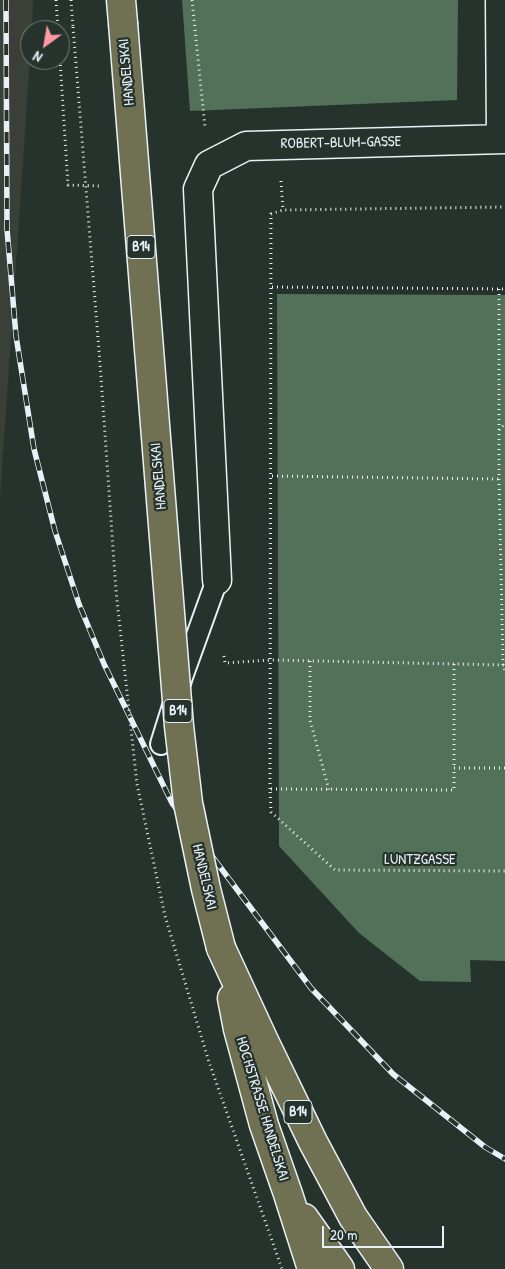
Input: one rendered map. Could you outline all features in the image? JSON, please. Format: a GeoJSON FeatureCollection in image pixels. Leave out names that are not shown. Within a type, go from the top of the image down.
{"type":"FeatureCollection","features":[{"type":"Feature","properties":{"kind":"highway","name":"HANDELSKAI"},"geometry":{"type":"LineString","coordinates":[[122,11],[179,726],[188,803],[206,889],[221,948]]}},
{"type":"Feature","properties":{"kind":"highway","name":"HOCHSTRASSE HANDELSKAI"},"geometry":{"type":"LineString","coordinates":[[221,948],[238,1029],[264,1125],[312,1269]]}},
{"type":"Feature","properties":{"kind":"highway","name":"B14"},"geometry":{"type":"LineString","coordinates":[[221,948],[313,1142],[353,1217],[389,1269]]}},
{"type":"Feature","properties":{"kind":"highway"},"geometry":{"type":"LineString","coordinates":[[288,1194],[340,1269]]}},
{"type":"Feature","properties":{"kind":"street"},"geometry":{"type":"LineString","coordinates":[[500,0],[503,139]]}},
{"type":"Feature","properties":{"kind":"street","name":"ROBERT-BLUM-GASSE"},"geometry":{"type":"LineString","coordinates":[[209,165],[246,146],[503,139]]}},
{"type":"Feature","properties":{"kind":"street"},"geometry":{"type":"LineString","coordinates":[[209,165],[198,189],[216,580]]}},
{"type":"Feature","properties":{"kind":"lane"},"geometry":{"type":"LineString","coordinates":[[160,744],[216,580]]}},
{"type":"Feature","properties":{"kind":"path"},"geometry":{"type":"LineString","coordinates":[[56,0],[57,20]]}},
{"type":"Feature","properties":{"kind":"path"},"geometry":{"type":"LineString","coordinates":[[72,0],[73,28]]}},
{"type":"Feature","properties":{"kind":"path"},"geometry":{"type":"LineString","coordinates":[[192,0],[209,165]]}},
{"type":"Feature","properties":{"kind":"path"},"geometry":{"type":"LineString","coordinates":[[61,70],[68,176]]}},
{"type":"Feature","properties":{"kind":"path"},"geometry":{"type":"LineString","coordinates":[[454,664],[454,790],[270,789],[271,214],[282,210],[505,207]]}},
{"type":"Feature","properties":{"kind":"path"},"geometry":{"type":"LineString","coordinates":[[272,287],[505,289]]}},
{"type":"Feature","properties":{"kind":"path"},"geometry":{"type":"LineString","coordinates":[[499,289],[498,479],[505,671]]}},
{"type":"Feature","properties":{"kind":"path"},"geometry":{"type":"LineString","coordinates":[[499,431],[505,424]]}},
{"type":"Feature","properties":{"kind":"path"},"geometry":{"type":"LineString","coordinates":[[271,476],[498,479]]}},
{"type":"Feature","properties":{"kind":"path"},"geometry":{"type":"LineString","coordinates":[[225,662],[310,660],[504,665]]}},
{"type":"Feature","properties":{"kind":"path"},"geometry":{"type":"LineString","coordinates":[[310,660],[310,720],[329,790]]}},
{"type":"Feature","properties":{"kind":"path"},"geometry":{"type":"LineString","coordinates":[[454,768],[505,768]]}},
{"type":"Feature","properties":{"kind":"path","name":"LUNTZGASSE"},"geometry":{"type":"LineString","coordinates":[[270,789],[271,812],[335,870],[505,872]]}},
{"type":"Feature","properties":{"kind":"shaded area"},"geometry":{"type":"Polygon","coordinates":[[[0,0],[33,0],[32,20],[20,20],[20,70],[29,70],[29,73],[0,498],[0,0]]]}},
{"type":"Feature","properties":{"kind":"green space"},"geometry":{"type":"Polygon","coordinates":[[[182,0],[458,0],[457,100],[190,111],[182,0]]]}},
{"type":"Feature","properties":{"kind":"green space"},"geometry":{"type":"Polygon","coordinates":[[[277,294],[505,295],[505,961],[470,960],[471,982],[420,981],[359,933],[279,846],[277,294]]]}},
{"type":"Feature","properties":{"kind":"railway"},"geometry":{"type":"LineString","coordinates":[[6,0],[7,229],[16,336],[34,449],[55,531],[79,604],[104,664],[172,803],[311,988],[393,1074],[485,1147],[505,1159]]}}]}
